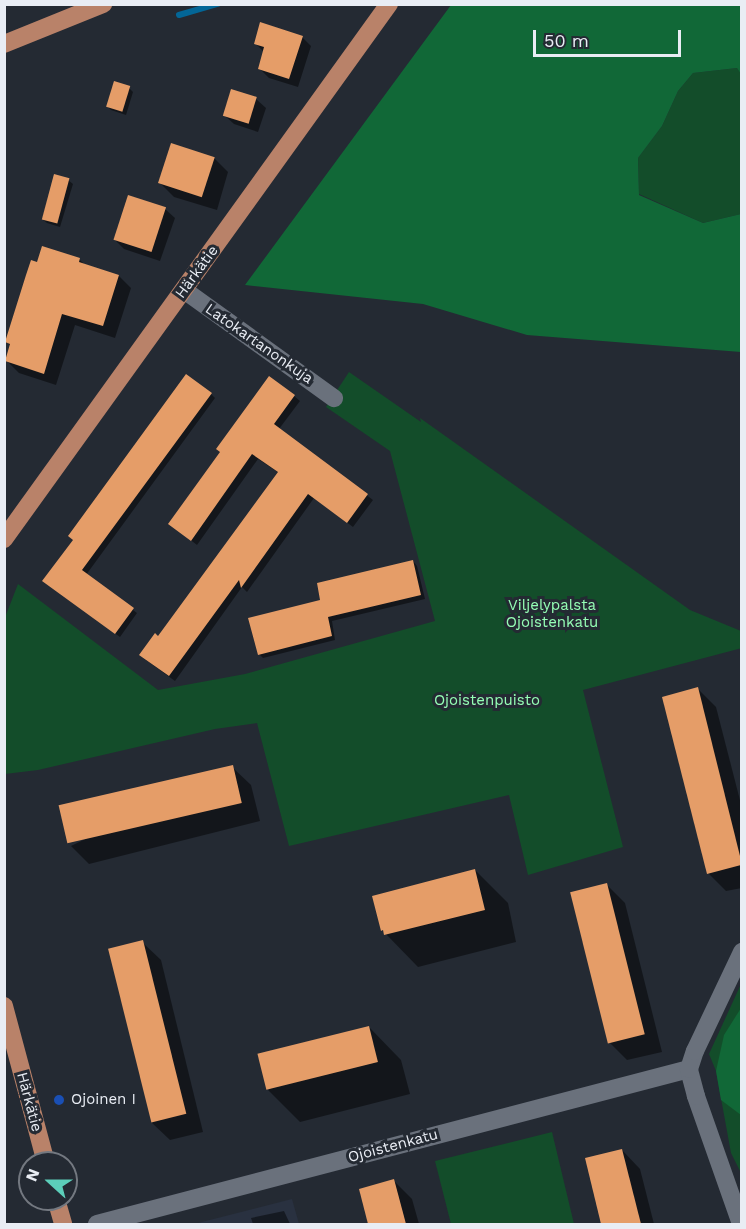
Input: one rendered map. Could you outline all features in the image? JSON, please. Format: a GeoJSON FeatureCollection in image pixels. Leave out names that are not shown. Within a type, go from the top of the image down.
{"type":"FeatureCollection","features":[{"type":"Feature","properties":{"kind":"main road"},"geometry":{"type":"LineString","coordinates":[[4,44],[104,4]]}},
{"type":"Feature","properties":{"kind":"main road","name":"Härkätie"},"geometry":{"type":"LineString","coordinates":[[4,539],[390,4]]}},
{"type":"Feature","properties":{"kind":"main road","name":"Härkätie"},"geometry":{"type":"LineString","coordinates":[[4,1006],[43,1151]]}},
{"type":"Feature","properties":{"kind":"street","name":"Latokartanonkuja"},"geometry":{"type":"LineString","coordinates":[[184,290],[334,398]]}},
{"type":"Feature","properties":{"kind":"street"},"geometry":{"type":"LineString","coordinates":[[741,952],[695,1051],[689,1070],[741,1224]]}},
{"type":"Feature","properties":{"kind":"street","name":"Ojoistenkatu"},"geometry":{"type":"LineString","coordinates":[[97,1224],[689,1070]]}},
{"type":"Feature","properties":{"kind":"shaded area"},"geometry":{"type":"Polygon","coordinates":[[[292,1199],[299,1224],[194,1224],[292,1199]]]}},
{"type":"Feature","properties":{"kind":"green space"},"geometry":{"type":"Polygon","coordinates":[[[451,5],[741,5],[741,74],[737,68],[693,73],[678,91],[662,126],[638,158],[639,195],[703,223],[741,214],[741,352],[527,335],[423,304],[245,285],[451,5]]]}},
{"type":"Feature","properties":{"kind":"green space"},"geometry":{"type":"Polygon","coordinates":[[[737,68],[742,74],[741,214],[703,223],[639,194],[638,158],[662,126],[678,91],[693,73],[737,68]]]}},
{"type":"Feature","properties":{"kind":"green space","name":"Ojoistenpuisto"},"geometry":{"type":"Polygon","coordinates":[[[349,372],[421,422],[420,418],[690,610],[741,631],[742,648],[583,690],[623,847],[528,875],[509,795],[289,846],[257,723],[215,729],[38,770],[5,774],[4,620],[18,584],[158,690],[245,674],[435,621],[390,451],[326,407],[349,372]]]}},
{"type":"Feature","properties":{"kind":"green space"},"geometry":{"type":"Polygon","coordinates":[[[741,984],[741,1173],[731,1153],[716,1071],[709,1054],[741,984]]]}},
{"type":"Feature","properties":{"kind":"green space"},"geometry":{"type":"Polygon","coordinates":[[[741,1008],[741,1115],[721,1100],[716,1071],[724,1035],[741,1008]]]}},
{"type":"Feature","properties":{"kind":"green space"},"geometry":{"type":"Polygon","coordinates":[[[552,1132],[574,1224],[451,1224],[435,1161],[552,1132]]]}},
{"type":"Feature","properties":{"kind":"building"},"geometry":{"type":"Polygon","coordinates":[[[260,22],[303,36],[289,79],[258,69],[264,47],[254,44],[260,22]]]}},
{"type":"Feature","properties":{"kind":"building"},"geometry":{"type":"Polygon","coordinates":[[[114,81],[130,86],[122,112],[106,107],[114,81]]]}},
{"type":"Feature","properties":{"kind":"building"},"geometry":{"type":"Polygon","coordinates":[[[231,89],[257,97],[249,124],[223,116],[231,89]]]}},
{"type":"Feature","properties":{"kind":"building"},"geometry":{"type":"Polygon","coordinates":[[[171,143],[215,157],[202,197],[158,183],[171,143]]]}},
{"type":"Feature","properties":{"kind":"building"},"geometry":{"type":"Polygon","coordinates":[[[54,174],[69,178],[57,224],[42,219],[54,174]]]}},
{"type":"Feature","properties":{"kind":"building"},"geometry":{"type":"Polygon","coordinates":[[[128,195],[166,207],[152,252],[113,240],[128,195]]]}},
{"type":"Feature","properties":{"kind":"building"},"geometry":{"type":"Polygon","coordinates":[[[42,246],[80,258],[79,262],[119,275],[103,326],[62,314],[44,374],[5,361],[10,344],[5,342],[26,275],[31,260],[37,262],[42,246]]]}},
{"type":"Feature","properties":{"kind":"building"},"geometry":{"type":"Polygon","coordinates":[[[186,374],[212,393],[82,570],[134,608],[115,634],[42,581],[73,540],[68,536],[186,374]]]}},
{"type":"Feature","properties":{"kind":"building"},"geometry":{"type":"Polygon","coordinates":[[[269,376],[295,395],[274,424],[368,494],[347,523],[308,494],[241,588],[239,580],[169,676],[139,655],[155,633],[158,636],[278,472],[252,454],[191,541],[168,524],[220,452],[216,449],[269,376]]]}},
{"type":"Feature","properties":{"kind":"building"},"geometry":{"type":"Polygon","coordinates":[[[413,560],[421,595],[328,617],[332,636],[258,655],[248,618],[320,600],[317,583],[413,560]]]}},
{"type":"Feature","properties":{"kind":"building"},"geometry":{"type":"Polygon","coordinates":[[[698,687],[741,860],[741,865],[707,874],[662,697],[698,687]]]}},
{"type":"Feature","properties":{"kind":"building"},"geometry":{"type":"Polygon","coordinates":[[[233,765],[242,803],[67,843],[59,805],[233,765]]]}},
{"type":"Feature","properties":{"kind":"building"},"geometry":{"type":"Polygon","coordinates":[[[475,869],[485,910],[384,935],[383,930],[381,931],[372,896],[475,869]]]}},
{"type":"Feature","properties":{"kind":"building"},"geometry":{"type":"Polygon","coordinates":[[[607,883],[645,1034],[608,1044],[570,892],[607,883]]]}},
{"type":"Feature","properties":{"kind":"building"},"geometry":{"type":"Polygon","coordinates":[[[143,940],[186,1114],[151,1122],[108,949],[143,940]]]}},
{"type":"Feature","properties":{"kind":"building"},"geometry":{"type":"Polygon","coordinates":[[[369,1026],[378,1062],[266,1090],[257,1054],[369,1026]]]}},
{"type":"Feature","properties":{"kind":"building"},"geometry":{"type":"Polygon","coordinates":[[[622,1149],[641,1224],[601,1224],[585,1158],[622,1149]]]}},
{"type":"Feature","properties":{"kind":"building"},"geometry":{"type":"Polygon","coordinates":[[[394,1179],[406,1224],[368,1224],[359,1189],[394,1179]]]}},
{"type":"Feature","properties":{"kind":"waterway"},"geometry":{"type":"LineString","coordinates":[[179,15],[217,4]]}},
{"type":"Feature","properties":{"kind":"place","name":"Ojoinen I"},"geometry":{"type":"Point","coordinates":[59,1100]}},
{"type":"Feature","properties":{"kind":"park label","name":"Viljelypalsta Ojoistenkatu"},"geometry":{"type":"Point","coordinates":[552,614]}}]}
